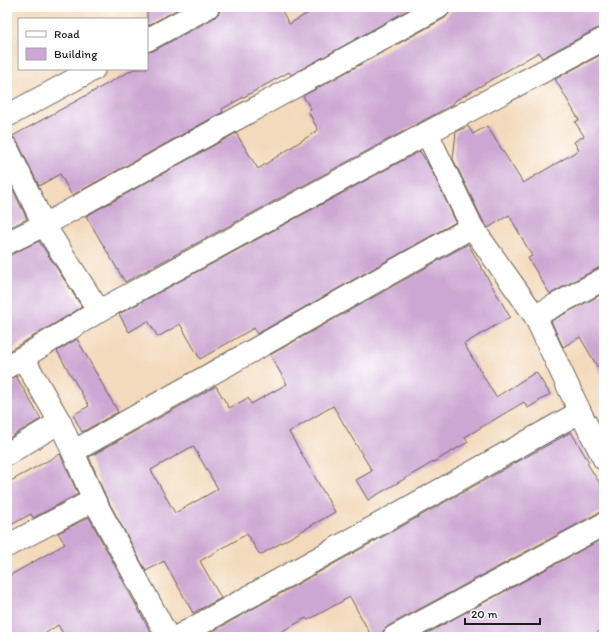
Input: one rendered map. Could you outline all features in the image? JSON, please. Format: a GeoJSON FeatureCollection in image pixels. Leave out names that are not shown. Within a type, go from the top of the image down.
{"type":"FeatureCollection","features":[{"type":"Feature","properties":{"kind":"street"},"geometry":{"type":"LineString","coordinates":[[148,39],[208,7]]}},
{"type":"Feature","properties":{"kind":"street"},"geometry":{"type":"LineString","coordinates":[[7,243],[44,225],[439,7]]}},
{"type":"Feature","properties":{"kind":"street"},"geometry":{"type":"LineString","coordinates":[[168,637],[94,500],[74,451],[60,422],[15,363],[99,311],[604,39]]}},
{"type":"Feature","properties":{"kind":"street"},"geometry":{"type":"LineString","coordinates":[[7,116],[92,70]]}},
{"type":"Feature","properties":{"kind":"street"},"geometry":{"type":"LineString","coordinates":[[427,133],[472,227],[535,316],[604,459]]}},
{"type":"Feature","properties":{"kind":"street"},"geometry":{"type":"LineString","coordinates":[[7,148],[44,225],[99,311]]}},
{"type":"Feature","properties":{"kind":"street"},"geometry":{"type":"LineString","coordinates":[[74,451],[472,227]]}},
{"type":"Feature","properties":{"kind":"street"},"geometry":{"type":"LineString","coordinates":[[535,316],[604,279]]}},
{"type":"Feature","properties":{"kind":"street"},"geometry":{"type":"LineString","coordinates":[[177,637],[580,412]]}},
{"type":"Feature","properties":{"kind":"street"},"geometry":{"type":"LineString","coordinates":[[7,454],[60,422]]}},
{"type":"Feature","properties":{"kind":"street"},"geometry":{"type":"LineString","coordinates":[[7,546],[94,500]]}},
{"type":"Feature","properties":{"kind":"street"},"geometry":{"type":"LineString","coordinates":[[394,637],[604,524]]}},
{"type":"Feature","properties":{"kind":"building"},"geometry":{"type":"Polygon","coordinates":[[[147,7],[182,7],[148,25],[147,7]]]}},
{"type":"Feature","properties":{"kind":"building"},"geometry":{"type":"Polygon","coordinates":[[[220,7],[280,7],[289,24],[319,7],[406,7],[408,10],[291,75],[289,72],[222,109],[223,112],[73,195],[60,174],[39,186],[18,143],[11,137],[132,70],[148,70],[148,52],[153,51],[214,18],[219,13],[220,7]]]}},
{"type":"Feature","properties":{"kind":"building"},"geometry":{"type":"Polygon","coordinates":[[[458,7],[604,7],[604,27],[598,28],[542,58],[539,52],[453,102],[454,104],[125,282],[86,216],[236,133],[258,169],[318,130],[308,111],[311,109],[303,96],[445,18],[450,12],[458,7]]]}},
{"type":"Feature","properties":{"kind":"building"},"geometry":{"type":"Polygon","coordinates":[[[604,53],[604,267],[598,268],[550,294],[528,258],[532,256],[509,215],[488,228],[483,221],[453,159],[456,132],[468,126],[473,134],[487,126],[523,183],[579,150],[574,142],[584,136],[575,122],[579,120],[555,79],[604,53]]]}},
{"type":"Feature","properties":{"kind":"building"},"geometry":{"type":"Polygon","coordinates":[[[420,151],[432,171],[456,222],[257,334],[254,328],[200,359],[180,324],[158,337],[148,321],[129,332],[119,314],[420,151]]]}},
{"type":"Feature","properties":{"kind":"building"},"geometry":{"type":"Polygon","coordinates":[[[7,177],[27,219],[7,229],[7,177]]]}},
{"type":"Feature","properties":{"kind":"building"},"geometry":{"type":"Polygon","coordinates":[[[39,241],[82,307],[7,352],[7,255],[39,241]]]}},
{"type":"Feature","properties":{"kind":"building"},"geometry":{"type":"Polygon","coordinates":[[[468,244],[510,317],[464,344],[496,397],[536,372],[550,394],[528,408],[524,402],[465,437],[468,442],[368,500],[356,480],[372,471],[333,406],[289,432],[335,512],[260,555],[247,534],[200,561],[221,598],[193,613],[164,561],[146,571],[105,495],[89,457],[216,386],[229,408],[248,398],[251,404],[287,384],[270,355],[468,244]],[[193,446],[151,470],[175,513],[218,489],[193,446]]]}},
{"type":"Feature","properties":{"kind":"building"},"geometry":{"type":"Polygon","coordinates":[[[604,293],[604,378],[580,337],[563,347],[551,321],[604,293]]]}},
{"type":"Feature","properties":{"kind":"building"},"geometry":{"type":"Polygon","coordinates":[[[77,339],[118,412],[82,432],[73,415],[89,406],[57,351],[77,339]]]}},
{"type":"Feature","properties":{"kind":"building"},"geometry":{"type":"Polygon","coordinates":[[[16,376],[41,419],[7,439],[7,379],[16,376]]]}},
{"type":"Feature","properties":{"kind":"building"},"geometry":{"type":"Polygon","coordinates":[[[571,432],[589,462],[587,463],[604,490],[604,512],[598,513],[388,626],[383,631],[382,637],[372,637],[350,597],[308,620],[306,618],[272,637],[207,637],[206,635],[571,432]]]}},
{"type":"Feature","properties":{"kind":"building"},"geometry":{"type":"Polygon","coordinates":[[[60,454],[78,494],[33,518],[31,514],[7,527],[7,483],[60,454]]]}},
{"type":"Feature","properties":{"kind":"building"},"geometry":{"type":"Polygon","coordinates":[[[89,517],[153,637],[65,637],[58,625],[40,637],[12,637],[7,630],[7,577],[65,544],[58,533],[89,517]]]}},
{"type":"Feature","properties":{"kind":"building"},"geometry":{"type":"Polygon","coordinates":[[[604,538],[604,628],[590,637],[420,637],[604,538]]]}}]}
